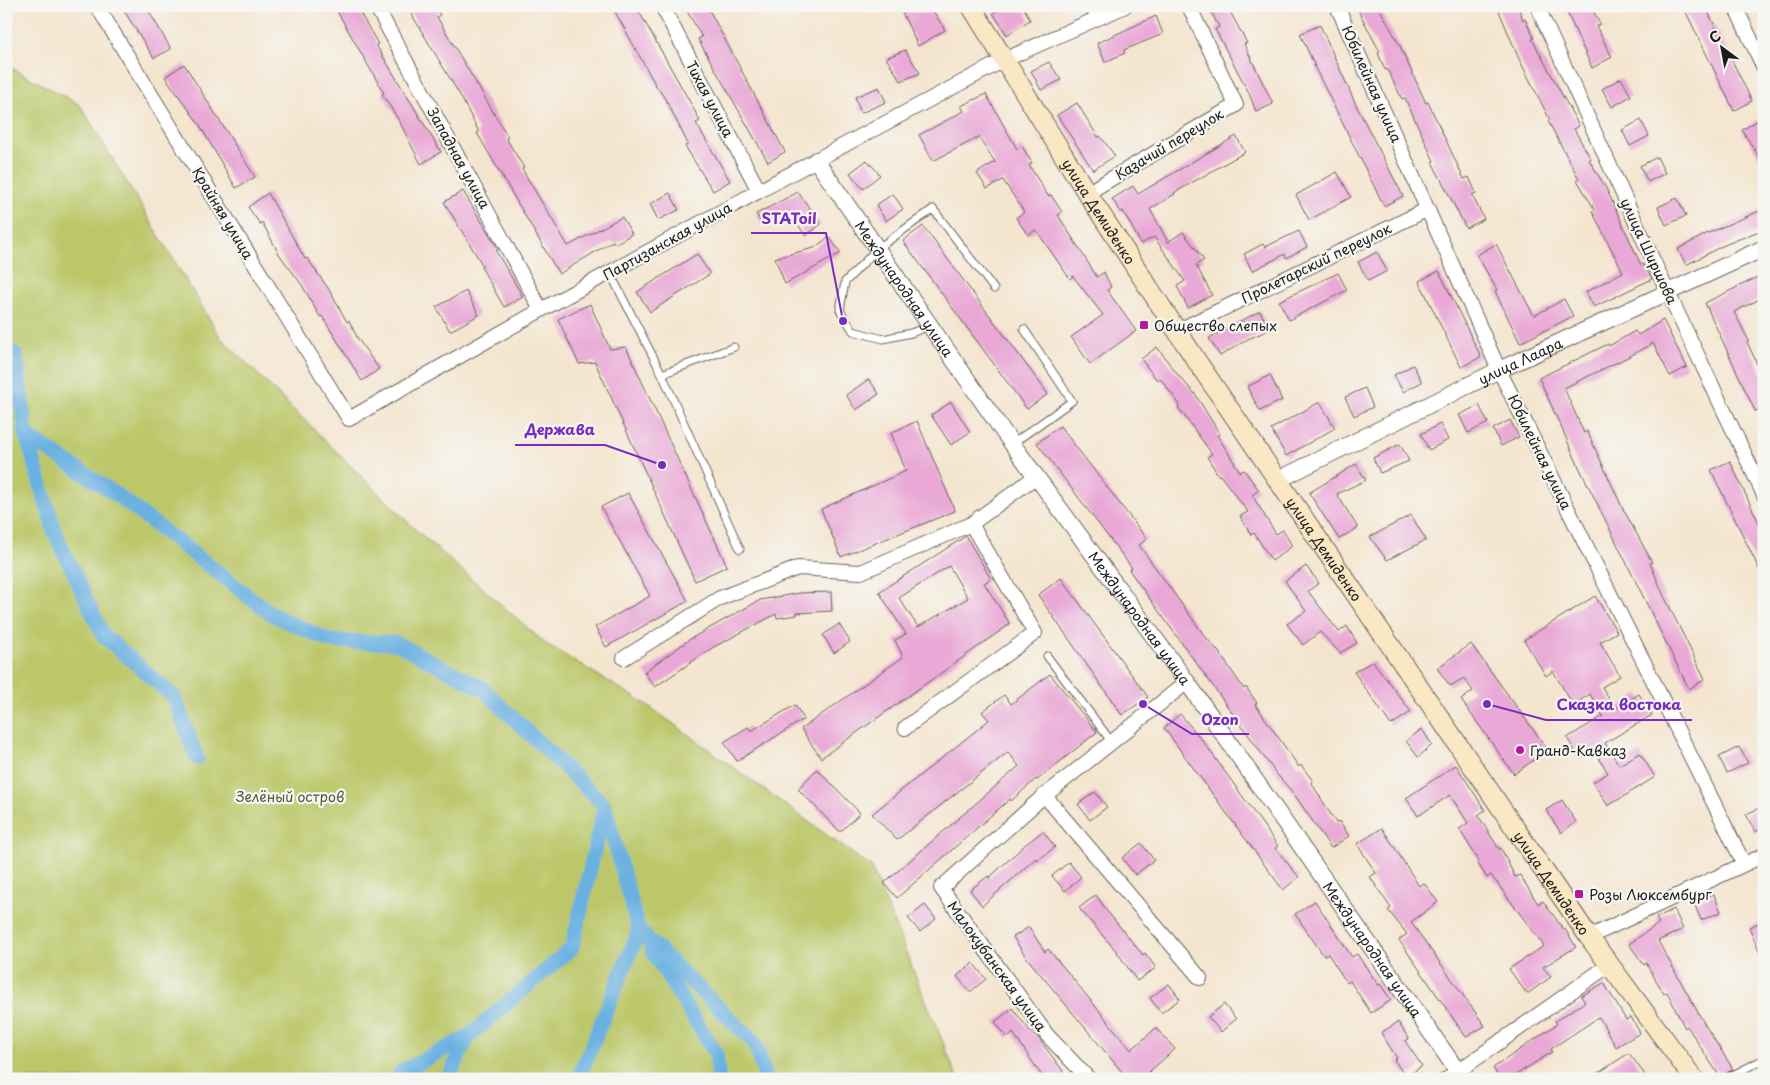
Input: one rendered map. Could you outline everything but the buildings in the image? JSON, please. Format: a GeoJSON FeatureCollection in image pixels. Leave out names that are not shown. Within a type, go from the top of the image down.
{"type":"FeatureCollection","features":[{"type":"Feature","properties":{"kind":"main road","name":"улица Демиденко"},"geometry":{"type":"LineString","coordinates":[[971,6],[1087,193],[1278,480],[1589,937],[1694,1079]]}},
{"type":"Feature","properties":{"kind":"street","name":"Крайняя улица"},"geometry":{"type":"LineString","coordinates":[[97,6],[348,419]]}},
{"type":"Feature","properties":{"kind":"street","name":"Западная улица"},"geometry":{"type":"LineString","coordinates":[[376,6],[541,310]]}},
{"type":"Feature","properties":{"kind":"street","name":"Тихая улица"},"geometry":{"type":"LineString","coordinates":[[662,6],[759,191]]}},
{"type":"Feature","properties":{"kind":"street","name":"Партизанская улица"},"geometry":{"type":"LineString","coordinates":[[348,419],[541,310],[1004,60],[1125,6]]}},
{"type":"Feature","properties":{"kind":"street","name":"Казачий переулок"},"geometry":{"type":"LineString","coordinates":[[1087,193],[1236,104],[1189,6]]}},
{"type":"Feature","properties":{"kind":"street","name":"Юбилейная улица"},"geometry":{"type":"LineString","coordinates":[[1337,6],[1499,370],[1744,864]]}},
{"type":"Feature","properties":{"kind":"street","name":"улица Ширшова"},"geometry":{"type":"LineString","coordinates":[[1537,6],[1668,293],[1764,495]]}},
{"type":"Feature","properties":{"kind":"street"},"geometry":{"type":"LineString","coordinates":[[1735,6],[1764,68]]}},
{"type":"Feature","properties":{"kind":"street","name":"Международная улица"},"geometry":{"type":"LineString","coordinates":[[816,160],[1035,477],[1187,682],[1456,1076]]}},
{"type":"Feature","properties":{"kind":"street","name":"Пролетарский переулок"},"geometry":{"type":"LineString","coordinates":[[1177,330],[1428,209]]}},
{"type":"Feature","properties":{"kind":"street","name":"улица Лаара"},"geometry":{"type":"LineString","coordinates":[[1278,480],[1499,370],[1764,248]]}},
{"type":"Feature","properties":{"kind":"street"},"geometry":{"type":"LineString","coordinates":[[624,658],[720,598],[798,568],[861,572],[971,524],[1035,477]]}},
{"type":"Feature","properties":{"kind":"street"},"geometry":{"type":"LineString","coordinates":[[905,728],[1035,633],[971,524]]}},
{"type":"Feature","properties":{"kind":"street","name":"Малокубанская улица"},"geometry":{"type":"LineString","coordinates":[[1089,1079],[1047,1035],[942,888],[1044,795],[1187,682]]}},
{"type":"Feature","properties":{"kind":"street"},"geometry":{"type":"LineString","coordinates":[[1044,795],[1200,978]]}},
{"type":"Feature","properties":{"kind":"street"},"geometry":{"type":"LineString","coordinates":[[1589,937],[1764,855]]}},
{"type":"Feature","properties":{"kind":"street"},"geometry":{"type":"LineString","coordinates":[[1456,1076],[1609,964]]}},
{"type":"Feature","properties":{"kind":"lane"},"geometry":{"type":"LineString","coordinates":[[930,326],[911,333],[884,339],[853,330],[840,310],[845,282],[877,249],[933,209],[994,288]]}},
{"type":"Feature","properties":{"kind":"lane"},"geometry":{"type":"LineString","coordinates":[[610,273],[662,374],[740,550]]}},
{"type":"Feature","properties":{"kind":"lane"},"geometry":{"type":"LineString","coordinates":[[1012,444],[1072,401],[1024,329]]}},
{"type":"Feature","properties":{"kind":"lane"},"geometry":{"type":"LineString","coordinates":[[662,374],[734,347]]}},
{"type":"Feature","properties":{"kind":"lane"},"geometry":{"type":"LineString","coordinates":[[1047,656],[1111,741]]}},
{"type":"Feature","properties":{"kind":"lane"},"geometry":{"type":"LineString","coordinates":[[1725,1079],[1764,1058]]}},
{"type":"Feature","properties":{"kind":"green space","name":"Зелёный остров"},"geometry":{"type":"Polygon","coordinates":[[[6,65],[80,105],[221,338],[416,530],[546,644],[646,704],[871,867],[958,1079],[6,1079],[6,65]]]}},
{"type":"Feature","properties":{"kind":"waterway"},"geometry":{"type":"LineString","coordinates":[[6,346],[16,356],[26,435],[117,495],[273,615],[330,641],[396,643],[482,688],[604,805],[639,931],[755,1043],[766,1079]]}},
{"type":"Feature","properties":{"kind":"waterway"},"geometry":{"type":"LineString","coordinates":[[26,435],[55,533],[103,635],[174,697],[197,758]]}},
{"type":"Feature","properties":{"kind":"waterway"},"geometry":{"type":"LineString","coordinates":[[448,1079],[468,1037],[572,948],[604,808]]}},
{"type":"Feature","properties":{"kind":"waterway"},"geometry":{"type":"LineString","coordinates":[[578,1079],[639,931]]}},
{"type":"Feature","properties":{"kind":"waterway"},"geometry":{"type":"LineString","coordinates":[[652,951],[716,1054],[719,1079]]}},
{"type":"Feature","properties":{"kind":"waterway"},"geometry":{"type":"LineString","coordinates":[[397,1079],[401,1072],[468,1037]]}},
{"type":"Feature","properties":{"kind":"place","name":"STAToil"},"geometry":{"type":"Point","coordinates":[843,321]}},
{"type":"Feature","properties":{"kind":"place","name":"Общество слепых"},"geometry":{"type":"Point","coordinates":[1144,325]}},
{"type":"Feature","properties":{"kind":"place","name":"Держава"},"geometry":{"type":"Point","coordinates":[662,465]}},
{"type":"Feature","properties":{"kind":"place","name":"Ozon"},"geometry":{"type":"Point","coordinates":[1143,704]}},
{"type":"Feature","properties":{"kind":"place","name":"Сказка востока"},"geometry":{"type":"Point","coordinates":[1487,704]}},
{"type":"Feature","properties":{"kind":"place","name":"Гранд-Кавказ"},"geometry":{"type":"Point","coordinates":[1520,750]}},
{"type":"Feature","properties":{"kind":"place","name":"Розы Люксембург"},"geometry":{"type":"Point","coordinates":[1579,894]}}]}
